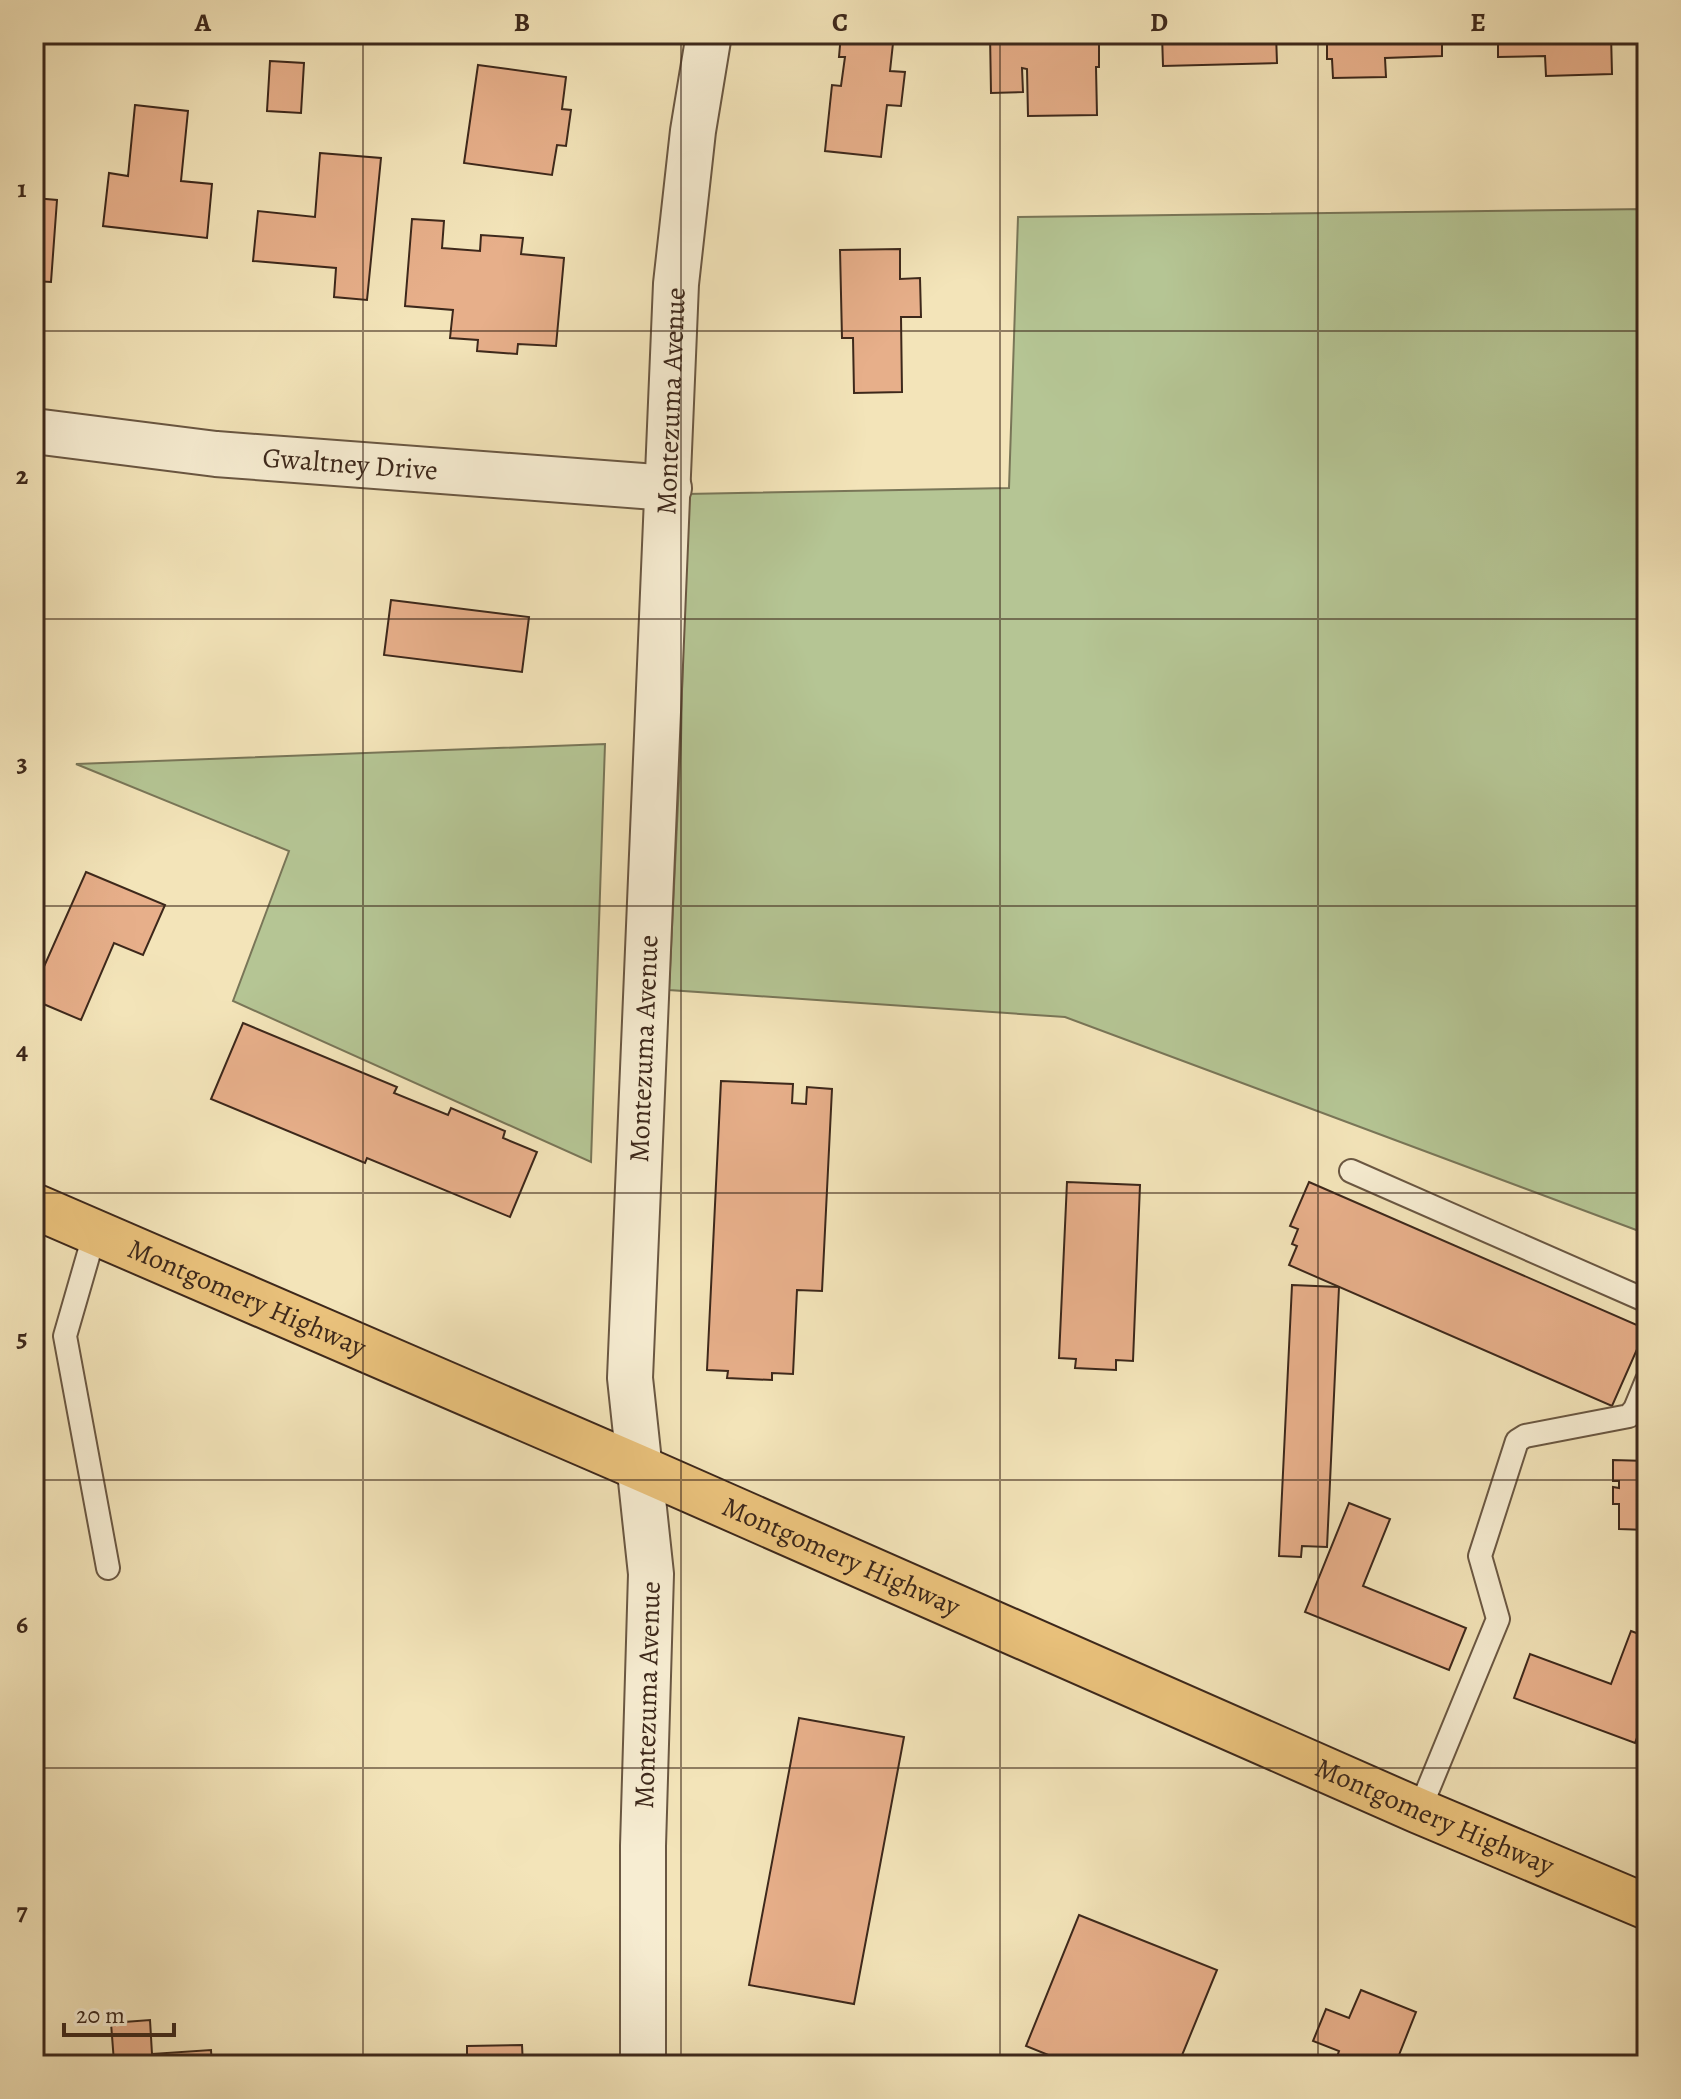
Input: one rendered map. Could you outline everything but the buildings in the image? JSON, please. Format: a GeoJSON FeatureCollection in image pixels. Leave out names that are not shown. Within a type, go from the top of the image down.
{"type":"FeatureCollection","features":[{"type":"Feature","properties":{"kind":"main road","name":"Montgomery Highway"},"geometry":{"type":"LineString","coordinates":[[34,1206],[640,1468],[1419,1811],[1647,1907]]}},
{"type":"Feature","properties":{"kind":"street","name":"Montezuma Avenue"},"geometry":{"type":"LineString","coordinates":[[643,2065],[643,1846],[651,1574],[630,1378],[676,284],[693,131],[709,34]]}},
{"type":"Feature","properties":{"kind":"street","name":"Gwaltney Drive"},"geometry":{"type":"LineString","coordinates":[[34,431],[216,454],[669,488]]}},
{"type":"Feature","properties":{"kind":"lane"},"geometry":{"type":"LineString","coordinates":[[1351,1171],[1647,1301]]}},
{"type":"Feature","properties":{"kind":"lane"},"geometry":{"type":"LineString","coordinates":[[95,1232],[65,1336],[108,1568]]}},
{"type":"Feature","properties":{"kind":"lane"},"geometry":{"type":"LineString","coordinates":[[1419,1811],[1498,1619],[1480,1556],[1517,1441],[1525,1436],[1629,1416],[1647,1380]]}},
{"type":"Feature","properties":{"kind":"green space"},"geometry":{"type":"Polygon","coordinates":[[[1647,209],[1647,1234],[1065,1017],[669,990],[681,741],[686,494],[1009,488],[1018,217],[1647,209]]]}},
{"type":"Feature","properties":{"kind":"green space"},"geometry":{"type":"Polygon","coordinates":[[[605,744],[591,1162],[233,1001],[289,851],[76,764],[605,744]]]}}]}
